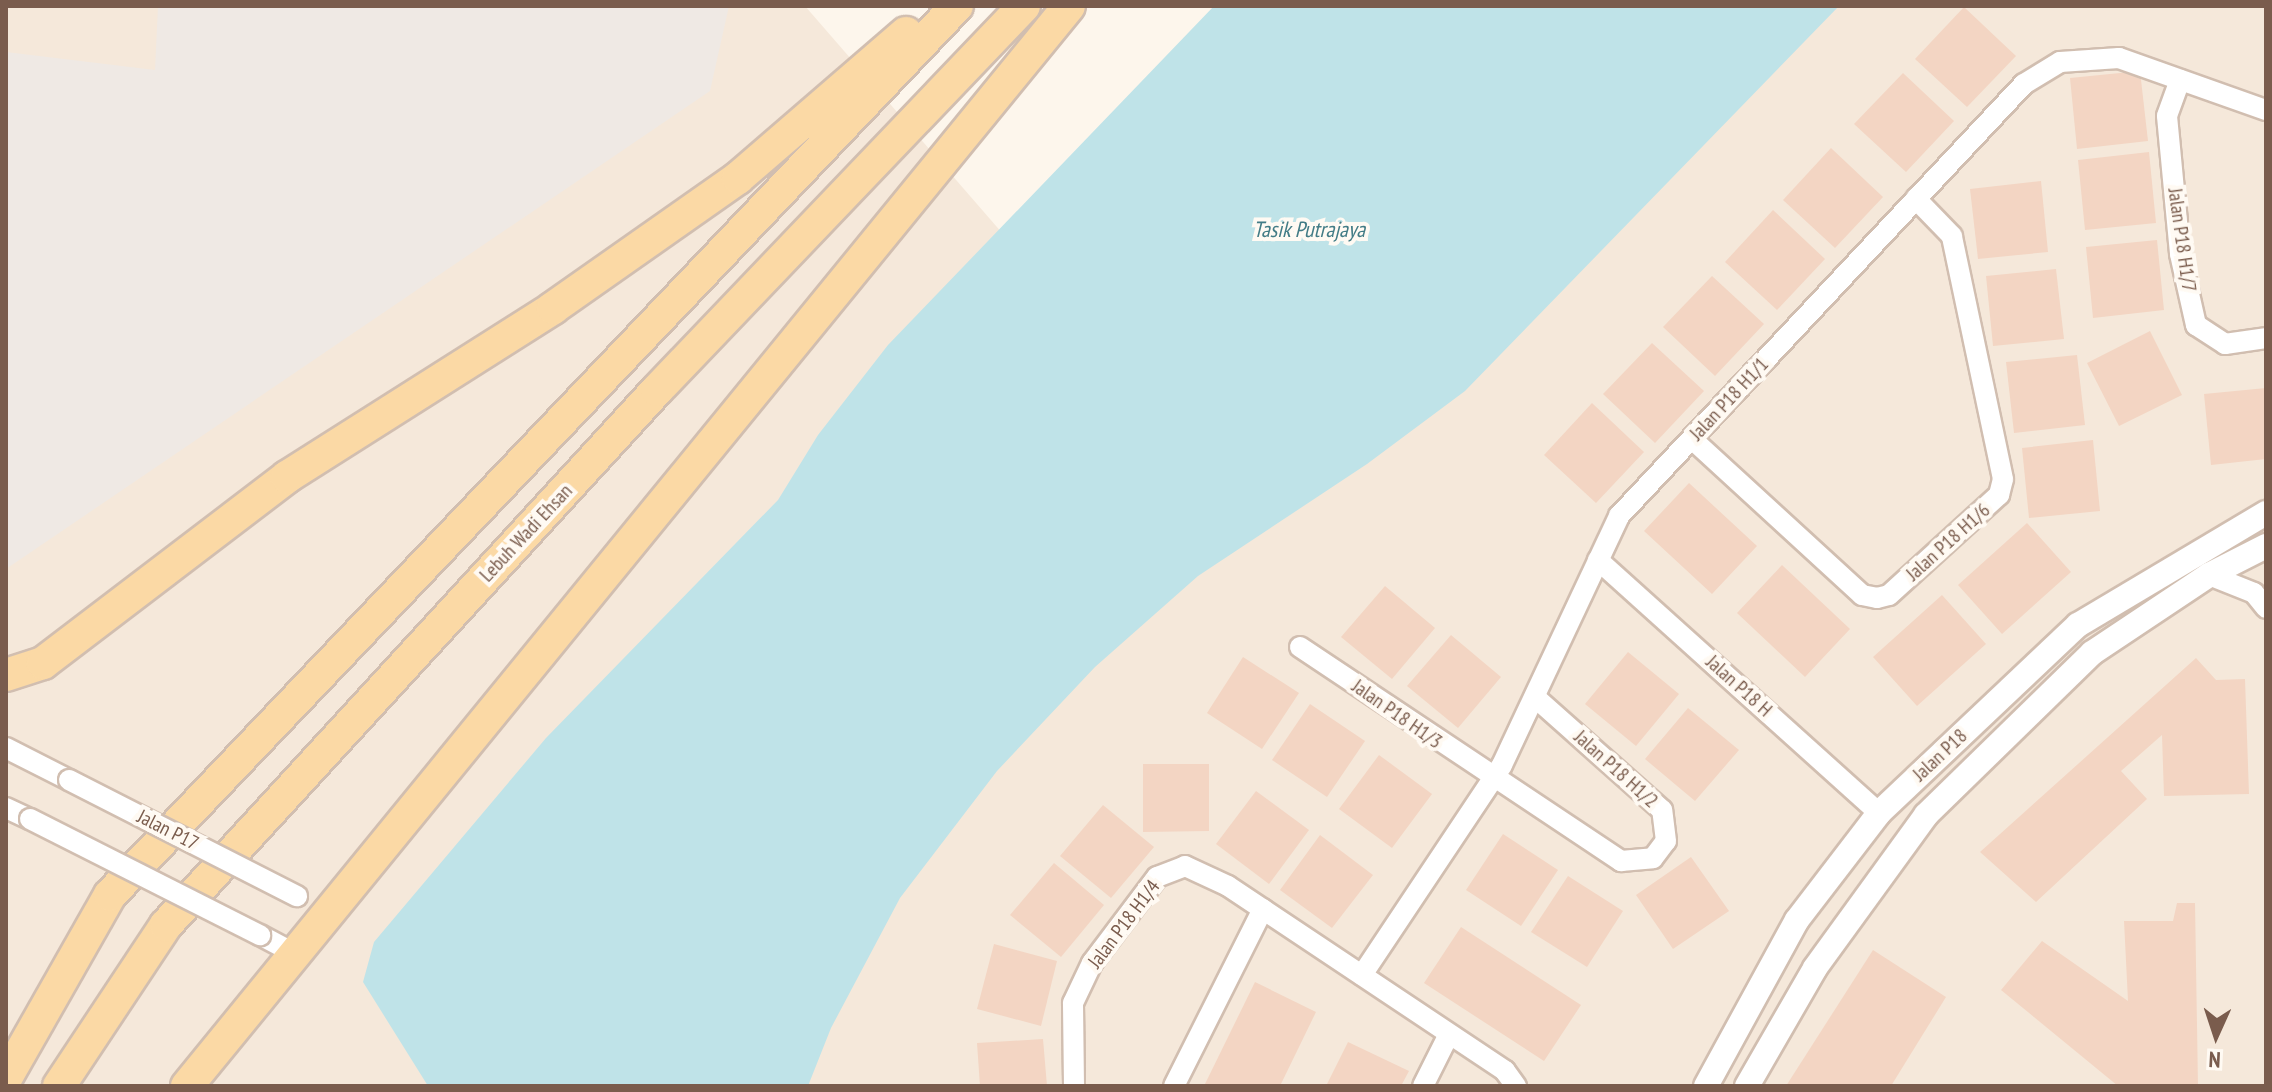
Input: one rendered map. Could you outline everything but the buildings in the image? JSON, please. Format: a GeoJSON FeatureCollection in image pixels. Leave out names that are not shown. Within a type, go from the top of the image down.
{"type":"FeatureCollection","features":[{"type":"Feature","properties":{"kind":"main road"},"geometry":{"type":"LineString","coordinates":[[6,675],[43,663],[287,477],[553,308],[738,178],[938,6]]}},
{"type":"Feature","properties":{"kind":"main road"},"geometry":{"type":"LineString","coordinates":[[6,1078],[110,895],[957,6]]}},
{"type":"Feature","properties":{"kind":"main road","name":"Lebuh Wadi Ehsan"},"geometry":{"type":"LineString","coordinates":[[59,1086],[166,925],[657,390],[1024,6]]}},
{"type":"Feature","properties":{"kind":"main road"},"geometry":{"type":"LineString","coordinates":[[187,1086],[1069,6]]}},
{"type":"Feature","properties":{"kind":"street","name":"Jalan P18 H1/1"},"geometry":{"type":"LineString","coordinates":[[1362,975],[1494,780],[1536,698],[1554,648],[1619,516],[2024,84],[2060,62],[2119,58],[2266,110]]}},
{"type":"Feature","properties":{"kind":"street","name":"Jalan P18 H1/7"},"geometry":{"type":"LineString","coordinates":[[2180,80],[2167,116],[2180,254],[2196,325],[2225,344],[2266,338]]}},
{"type":"Feature","properties":{"kind":"street","name":"Jalan P18 H1/6"},"geometry":{"type":"LineString","coordinates":[[1692,439],[1862,595],[1877,598],[1889,595],[1999,495],[2003,479],[1952,236],[1916,199]]}},
{"type":"Feature","properties":{"kind":"street","name":"Jalan P18"},"geometry":{"type":"LineString","coordinates":[[1706,1086],[1797,920],[1879,813],[2078,625],[2266,513]]}},
{"type":"Feature","properties":{"kind":"street","name":"Jalan P18"},"geometry":{"type":"LineString","coordinates":[[1747,1086],[1815,968],[1926,815],[2092,653],[2209,575],[2266,546]]}},
{"type":"Feature","properties":{"kind":"street","name":"Jalan P18 H"},"geometry":{"type":"LineString","coordinates":[[1598,560],[1879,813]]}},
{"type":"Feature","properties":{"kind":"street"},"geometry":{"type":"LineString","coordinates":[[2209,575],[2254,593],[2266,608]]}},
{"type":"Feature","properties":{"kind":"street","name":"Jalan P18 H1/3"},"geometry":{"type":"LineString","coordinates":[[1300,647],[1494,780]]}},
{"type":"Feature","properties":{"kind":"street","name":"Jalan P18 H1/2"},"geometry":{"type":"LineString","coordinates":[[1494,780],[1621,861],[1653,858],[1666,841],[1662,810],[1536,698]]}},
{"type":"Feature","properties":{"kind":"street","name":"Jalan P17"},"geometry":{"type":"LineString","coordinates":[[6,748],[332,911]]}},
{"type":"Feature","properties":{"kind":"street"},"geometry":{"type":"LineString","coordinates":[[6,808],[295,954]]}},
{"type":"Feature","properties":{"kind":"street","name":"Jalan P18 H1/4"},"geometry":{"type":"LineString","coordinates":[[1074,1086],[1073,1003],[1092,963],[1157,877],[1169,868],[1200,870],[1263,909],[1448,1036],[1505,1071],[1516,1086]]}},
{"type":"Feature","properties":{"kind":"street"},"geometry":{"type":"LineString","coordinates":[[1174,1086],[1263,909]]}},
{"type":"Feature","properties":{"kind":"street"},"geometry":{"type":"LineString","coordinates":[[1423,1086],[1448,1036]]}},
{"type":"Feature","properties":{"kind":"shaded area"},"geometry":{"type":"Polygon","coordinates":[[[6,6],[805,6],[1037,273],[451,1086],[6,1086],[6,6]]]}},
{"type":"Feature","properties":{"kind":"shaded area"},"geometry":{"type":"Polygon","coordinates":[[[158,6],[729,6],[710,91],[6,569],[6,52],[155,70],[158,6]]]}},
{"type":"Feature","properties":{"kind":"shaded area"},"geometry":{"type":"Polygon","coordinates":[[[1680,6],[2266,6],[2266,1086],[699,1086],[1680,6]]]}},
{"type":"Feature","properties":{"kind":"water","name":"Tasik Putrajaya"},"geometry":{"type":"Polygon","coordinates":[[[1214,6],[1839,6],[1465,391],[1367,464],[1198,576],[1095,667],[997,771],[900,898],[831,1028],[808,1086],[428,1086],[363,982],[374,942],[546,738],[778,500],[818,435],[888,345],[1214,6]]]}}]}
